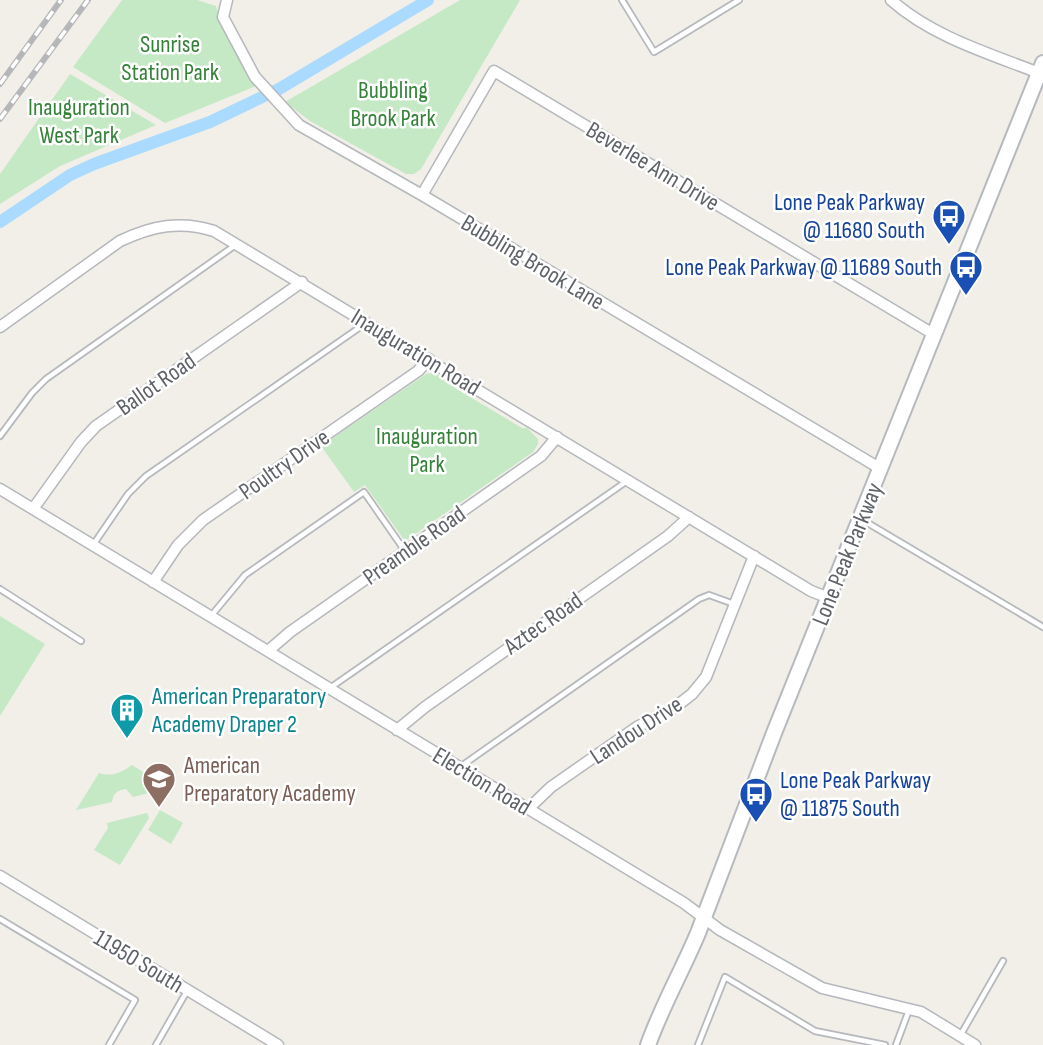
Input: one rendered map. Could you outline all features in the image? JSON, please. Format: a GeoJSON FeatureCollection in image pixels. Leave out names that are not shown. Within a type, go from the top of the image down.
{"type":"FeatureCollection","features":[{"type":"Feature","properties":{"kind":"main road","name":"Lone Peak Parkway"},"geometry":{"type":"LineString","coordinates":[[648,1045],[704,918],[774,733],[1042,70]]}},
{"type":"Feature","properties":{"kind":"street","name":"Bubbling Brook Lane"},"geometry":{"type":"LineString","coordinates":[[227,0],[223,17],[255,77],[299,125],[422,195],[881,469]]}},
{"type":"Feature","properties":{"kind":"street"},"geometry":{"type":"LineString","coordinates":[[891,0],[911,17],[936,32],[1042,70]]}},
{"type":"Feature","properties":{"kind":"street","name":"Beverlee Ann Drive"},"geometry":{"type":"LineString","coordinates":[[422,195],[494,71],[935,335]]}},
{"type":"Feature","properties":{"kind":"street","name":"Inauguration Road"},"geometry":{"type":"LineString","coordinates":[[0,327],[120,241],[150,228],[182,224],[214,231],[811,591],[830,598]]}},
{"type":"Feature","properties":{"kind":"street","name":"Ballot Road"},"geometry":{"type":"LineString","coordinates":[[33,509],[81,442],[96,426],[302,282]]}},
{"type":"Feature","properties":{"kind":"street","name":"Poultry Drive"},"geometry":{"type":"LineString","coordinates":[[153,582],[178,545],[203,520],[418,371],[429,359]]}},
{"type":"Feature","properties":{"kind":"street","name":"Preamble Road"},"geometry":{"type":"LineString","coordinates":[[268,651],[290,632],[541,456],[557,437]]}},
{"type":"Feature","properties":{"kind":"street","name":"Election Road"},"geometry":{"type":"LineString","coordinates":[[0,489],[528,809],[720,930],[822,988],[920,1012],[975,1045]]}},
{"type":"Feature","properties":{"kind":"street","name":"Aztec Road"},"geometry":{"type":"LineString","coordinates":[[397,730],[425,706],[668,536],[689,517]]}},
{"type":"Feature","properties":{"kind":"street","name":"Landou Drive"},"geometry":{"type":"LineString","coordinates":[[528,809],[551,787],[637,727],[674,708],[692,694],[706,677],[754,556]]}},
{"type":"Feature","properties":{"kind":"street","name":"11950 South"},"geometry":{"type":"LineString","coordinates":[[1,879],[278,1045]]}},
{"type":"Feature","properties":{"kind":"lane"},"geometry":{"type":"LineString","coordinates":[[622,0],[654,52],[739,0]]}},
{"type":"Feature","properties":{"kind":"lane"},"geometry":{"type":"LineString","coordinates":[[0,436],[26,400],[46,379],[238,244]]}},
{"type":"Feature","properties":{"kind":"lane"},"geometry":{"type":"LineString","coordinates":[[92,545],[128,494],[146,475],[367,322]]}},
{"type":"Feature","properties":{"kind":"lane"},"geometry":{"type":"LineString","coordinates":[[329,689],[628,480]]}},
{"type":"Feature","properties":{"kind":"lane"},"geometry":{"type":"LineString","coordinates":[[211,617],[245,576],[364,492],[405,551]]}},
{"type":"Feature","properties":{"kind":"lane"},"geometry":{"type":"LineString","coordinates":[[860,519],[1043,627]]}},
{"type":"Feature","properties":{"kind":"lane"},"geometry":{"type":"LineString","coordinates":[[0,589],[81,641]]}},
{"type":"Feature","properties":{"kind":"lane"},"geometry":{"type":"LineString","coordinates":[[459,767],[699,599],[709,595],[734,604]]}},
{"type":"Feature","properties":{"kind":"lane"},"geometry":{"type":"LineString","coordinates":[[0,919],[135,1000],[109,1045]]}},
{"type":"Feature","properties":{"kind":"lane"},"geometry":{"type":"LineString","coordinates":[[960,1036],[1003,961]]}},
{"type":"Feature","properties":{"kind":"lane"},"geometry":{"type":"LineString","coordinates":[[698,1045],[726,977],[815,1031],[885,1045]]}},
{"type":"Feature","properties":{"kind":"lane"},"geometry":{"type":"LineString","coordinates":[[156,1045],[188,991]]}},
{"type":"Feature","properties":{"kind":"lane"},"geometry":{"type":"LineString","coordinates":[[896,1045],[909,1009]]}},
{"type":"Feature","properties":{"kind":"green space","name":"Sunrise Station Park"},"geometry":{"type":"Polygon","coordinates":[[[122,0],[197,0],[216,6],[220,22],[256,86],[165,123],[73,67],[122,0]]]}},
{"type":"Feature","properties":{"kind":"green space","name":"Bubbling Brook Park"},"geometry":{"type":"Polygon","coordinates":[[[460,0],[520,0],[421,169],[414,174],[406,174],[310,121],[285,102],[460,0]]]}},
{"type":"Feature","properties":{"kind":"green space","name":"Inauguration West Park"},"geometry":{"type":"Polygon","coordinates":[[[70,74],[156,125],[60,166],[0,204],[0,174],[70,74]]]}},
{"type":"Feature","properties":{"kind":"green space","name":"Inauguration Park"},"geometry":{"type":"Polygon","coordinates":[[[426,374],[440,375],[445,382],[522,428],[527,428],[538,439],[538,444],[533,452],[405,541],[365,485],[354,492],[321,446],[426,374]]]}},
{"type":"Feature","properties":{"kind":"green space"},"geometry":{"type":"Polygon","coordinates":[[[0,616],[45,644],[0,716],[0,616]]]}},
{"type":"Feature","properties":{"kind":"green space"},"geometry":{"type":"Polygon","coordinates":[[[132,765],[168,788],[133,797],[123,789],[115,794],[112,802],[76,810],[99,773],[116,774],[132,765]]]}},
{"type":"Feature","properties":{"kind":"green space"},"geometry":{"type":"Polygon","coordinates":[[[160,810],[183,823],[171,844],[148,830],[160,810]]]}},
{"type":"Feature","properties":{"kind":"green space"},"geometry":{"type":"Polygon","coordinates":[[[147,813],[149,818],[120,865],[94,850],[108,828],[107,823],[147,813]]]}},
{"type":"Feature","properties":{"kind":"waterway"},"geometry":{"type":"LineString","coordinates":[[0,222],[70,175],[210,122],[279,89],[428,0]]}},
{"type":"Feature","properties":{"kind":"railway"},"geometry":{"type":"LineString","coordinates":[[0,84],[61,0]]}},
{"type":"Feature","properties":{"kind":"railway"},"geometry":{"type":"LineString","coordinates":[[0,119],[88,0]]}},
{"type":"Feature","properties":{"kind":"place","name":"Lone Peak Parkway @ 11680 South"},"geometry":{"type":"Point","coordinates":[949,246]}},
{"type":"Feature","properties":{"kind":"place","name":"Lone Peak Parkway @ 11689 South"},"geometry":{"type":"Point","coordinates":[966,297]}},
{"type":"Feature","properties":{"kind":"place","name":"American Preparatory Academy Draper 2"},"geometry":{"type":"Point","coordinates":[127,740]}},
{"type":"Feature","properties":{"kind":"place","name":"American Preparatory Academy"},"geometry":{"type":"Point","coordinates":[159,809]}},
{"type":"Feature","properties":{"kind":"place","name":"Lone Peak Parkway @ 11875 South"},"geometry":{"type":"Point","coordinates":[756,824]}}]}
